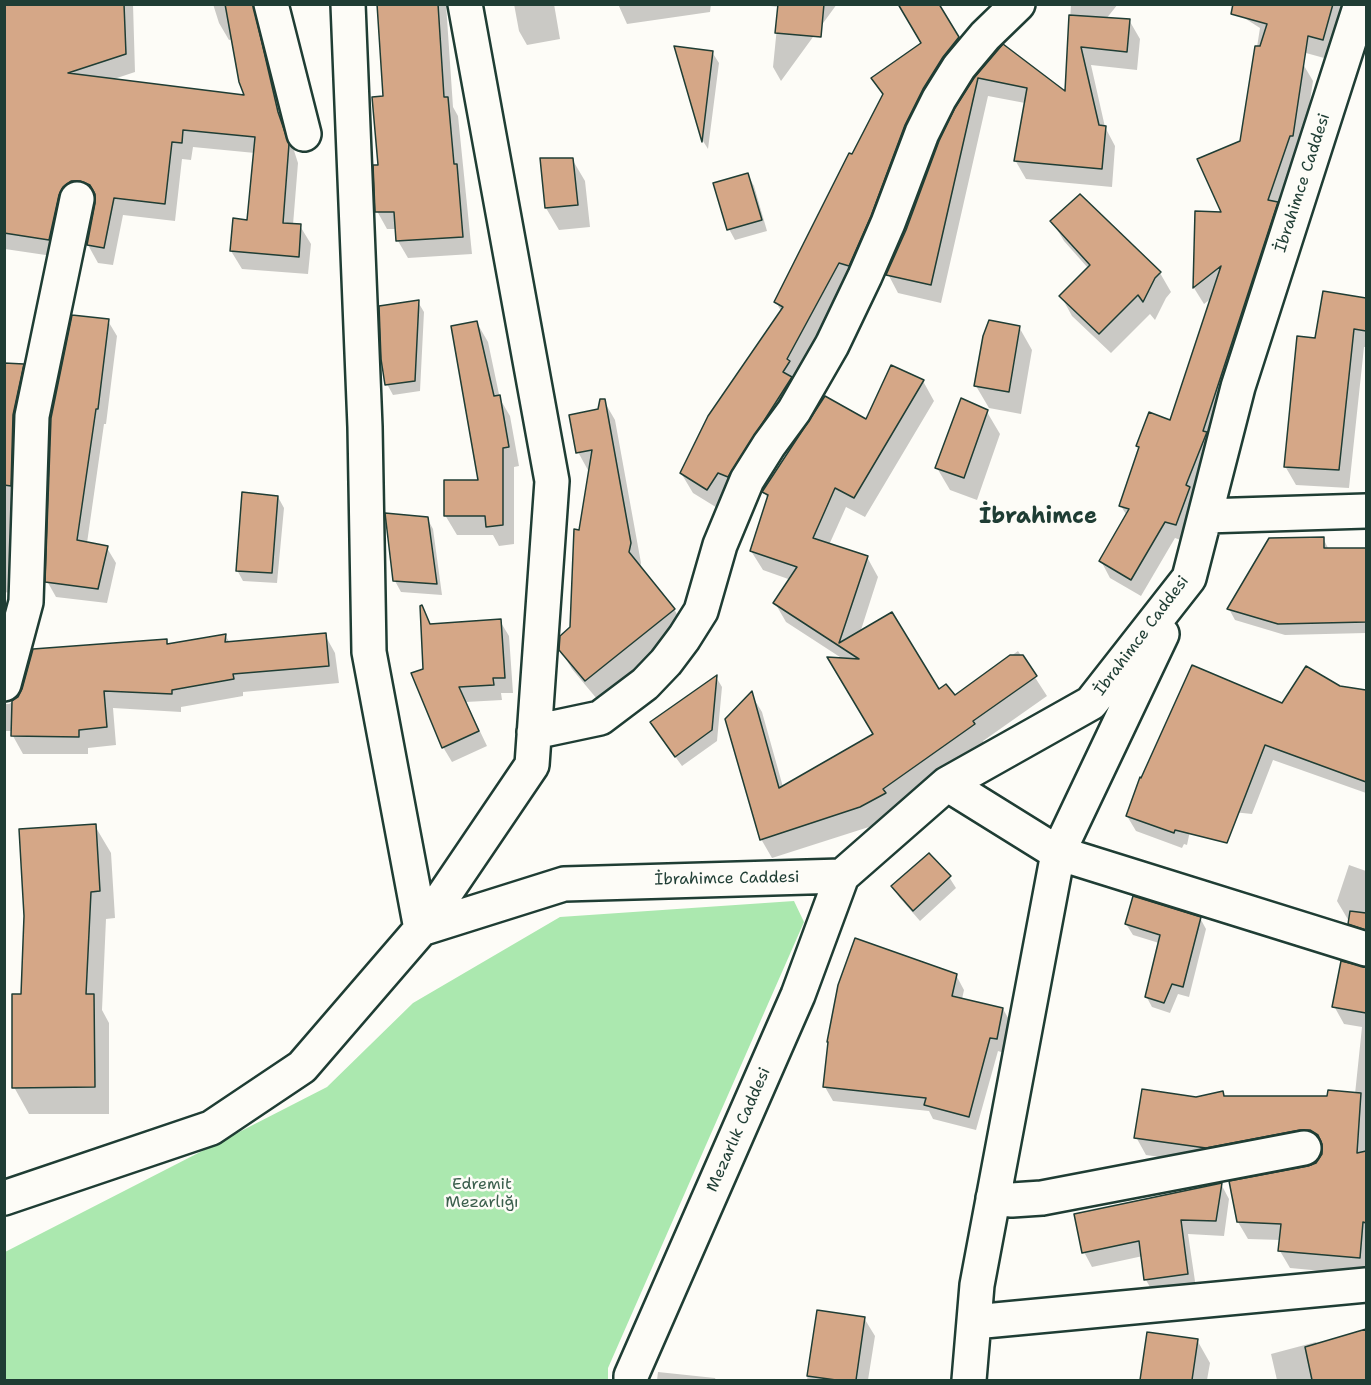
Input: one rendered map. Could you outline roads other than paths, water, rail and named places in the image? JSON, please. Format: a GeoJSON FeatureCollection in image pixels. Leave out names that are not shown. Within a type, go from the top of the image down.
{"type":"FeatureCollection","features":[{"type":"Feature","properties":{"kind":"street"},"geometry":{"type":"LineString","coordinates":[[271,4],[304,134]]}},
{"type":"Feature","properties":{"kind":"street"},"geometry":{"type":"LineString","coordinates":[[348,4],[365,427],[369,652],[421,929]]}},
{"type":"Feature","properties":{"kind":"street"},"geometry":{"type":"LineString","coordinates":[[4,1198],[211,1128],[302,1067],[421,929],[532,765],[552,481],[465,4]]}},
{"type":"Feature","properties":{"kind":"street"},"geometry":{"type":"LineString","coordinates":[[534,732],[600,718],[645,684],[684,638],[701,611],[720,545],[747,480],[794,411],[832,345],[866,276],[922,133],[939,99],[959,68],[985,36],[1018,4]]}},
{"type":"Feature","properties":{"kind":"street","name":"İbrahimce Caddesi"},"geometry":{"type":"LineString","coordinates":[[421,929],[564,884],[842,876],[947,784],[1091,703],[1189,578],[1238,387],[1361,4]]}},
{"type":"Feature","properties":{"kind":"street"},"geometry":{"type":"LineString","coordinates":[[4,684],[26,602],[32,416],[76,199]]}},
{"type":"Feature","properties":{"kind":"street"},"geometry":{"type":"LineString","coordinates":[[1205,516],[1366,511]]}},
{"type":"Feature","properties":{"kind":"street"},"geometry":{"type":"LineString","coordinates":[[969,1380],[977,1285],[1058,853],[1189,578]]}},
{"type":"Feature","properties":{"kind":"street"},"geometry":{"type":"LineString","coordinates":[[947,784],[1058,853],[1366,949]]}},
{"type":"Feature","properties":{"kind":"street","name":"Mezarlık Caddesi"},"geometry":{"type":"LineString","coordinates":[[631,1380],[798,995],[842,876]]}},
{"type":"Feature","properties":{"kind":"street"},"geometry":{"type":"LineString","coordinates":[[993,1198],[1012,1200],[1042,1198],[1304,1148]]}},
{"type":"Feature","properties":{"kind":"street"},"geometry":{"type":"LineString","coordinates":[[974,1322],[1366,1285]]}},
{"type":"Feature","properties":{"kind":"district","name":"İbrahimce"},"geometry":{"type":"Point","coordinates":[1038,517]}},
{"type":"Feature","properties":{"kind":"park label","name":"Edremit Mezarlığı"},"geometry":{"type":"Point","coordinates":[482,1194]}}]}
